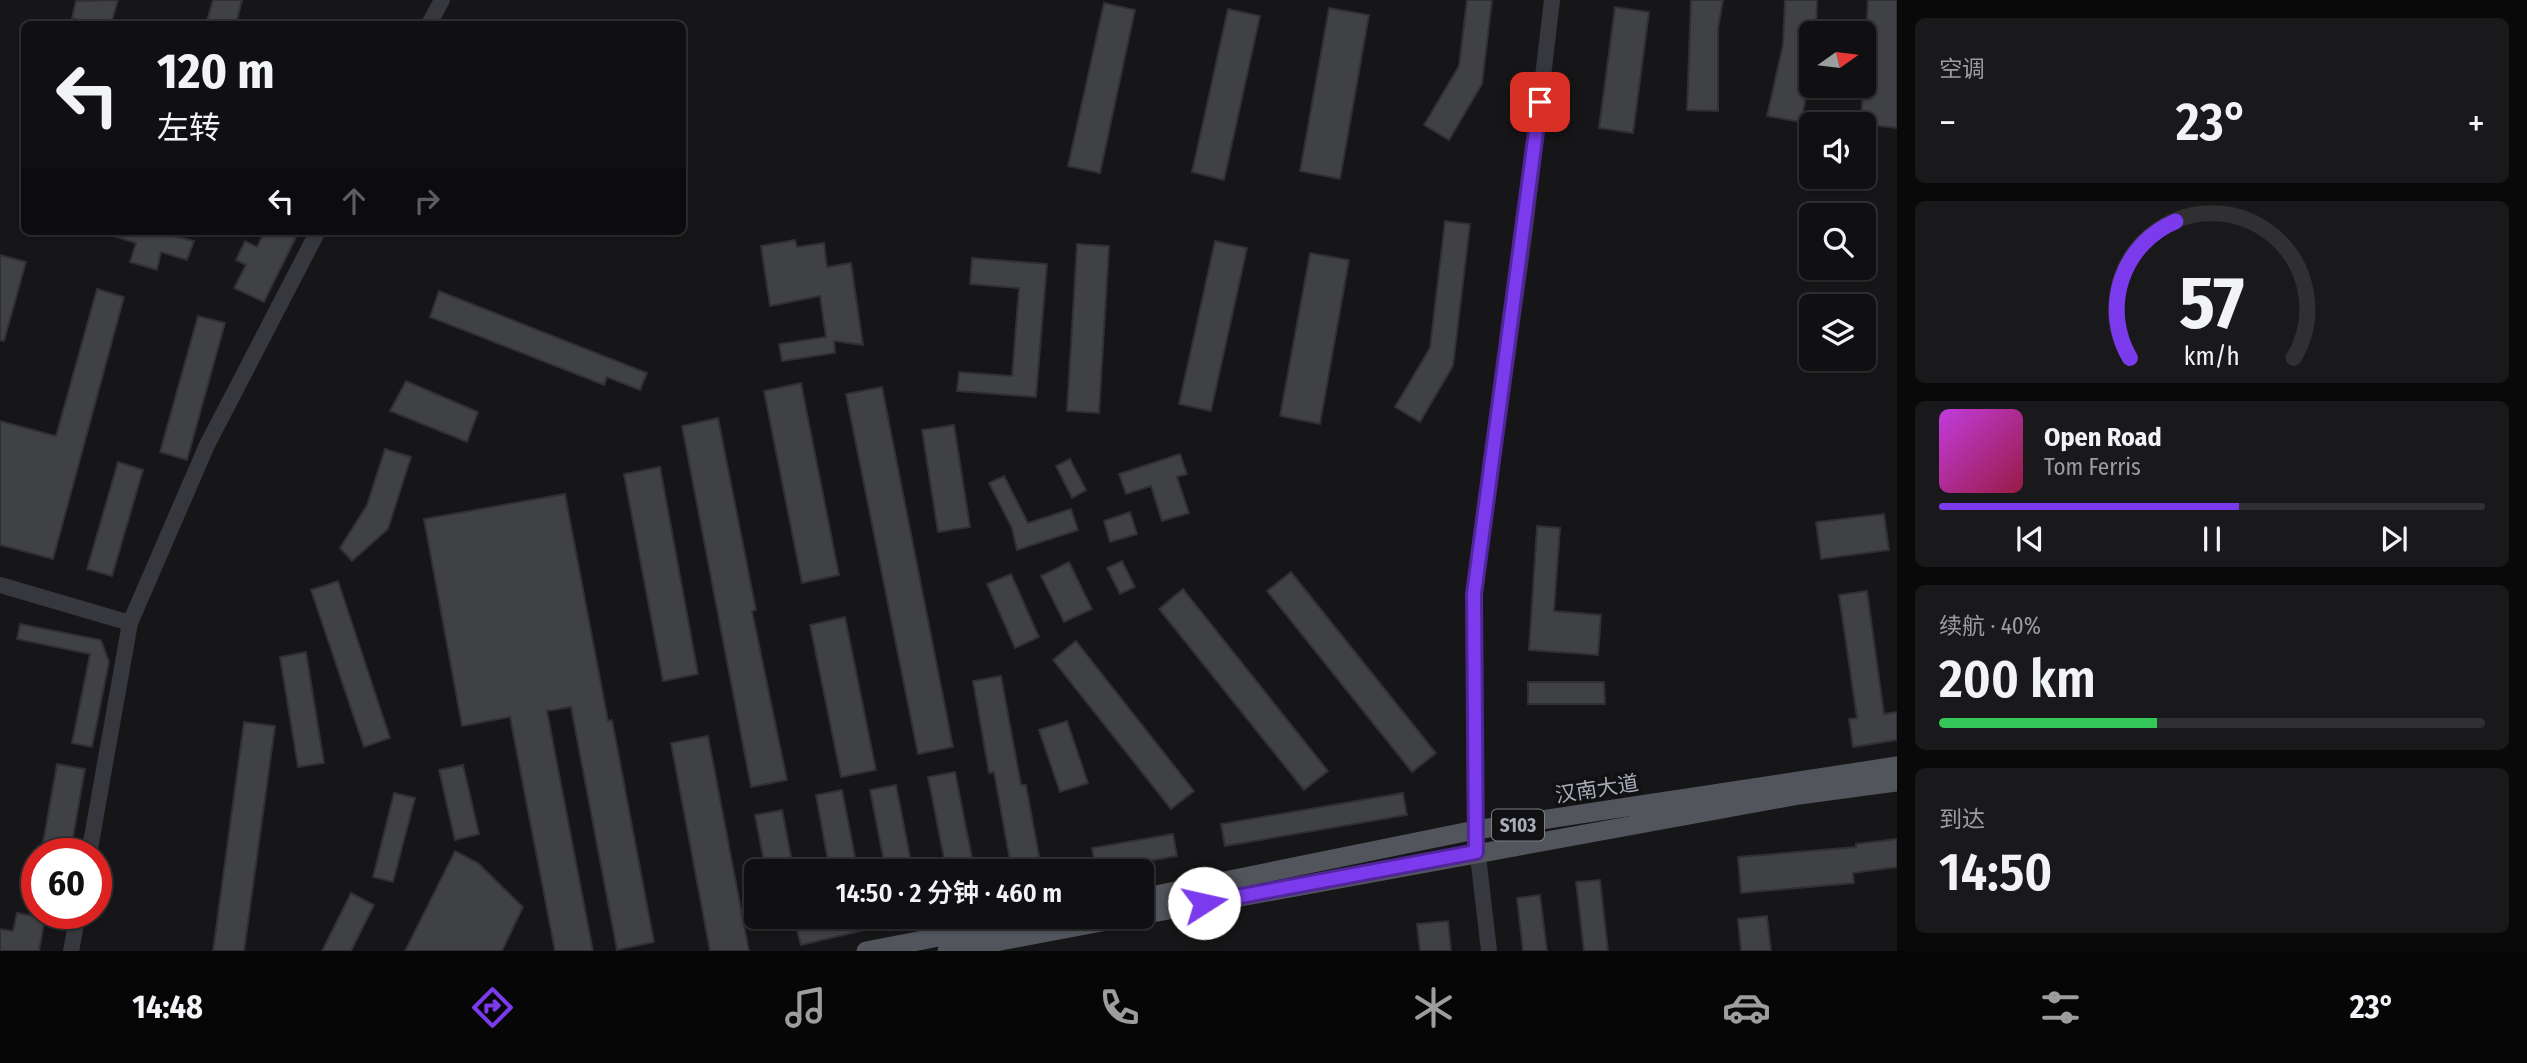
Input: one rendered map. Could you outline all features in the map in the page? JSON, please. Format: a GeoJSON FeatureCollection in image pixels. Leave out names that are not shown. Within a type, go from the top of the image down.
{"type":"FeatureCollection","features":[{"type":"Feature","properties":{"kind":"main road","name":"汉南大道"},"geometry":{"type":"LineString","coordinates":[[1154,895],[1475,830],[1897,766]]}},
{"type":"Feature","properties":{"kind":"main road","name":"汉南大道"},"geometry":{"type":"LineString","coordinates":[[1154,913],[1799,795],[1897,782]]}},
{"type":"Feature","properties":{"kind":"main road"},"geometry":{"type":"LineString","coordinates":[[866,951],[980,929]]}},
{"type":"Feature","properties":{"kind":"main road"},"geometry":{"type":"LineString","coordinates":[[947,951],[1064,929]]}},
{"type":"Feature","properties":{"kind":"street"},"geometry":{"type":"LineString","coordinates":[[1489,951],[1475,830],[1474,594],[1525,229],[1552,0]]}},
{"type":"Feature","properties":{"kind":"street"},"geometry":{"type":"LineString","coordinates":[[430,21],[438,1]]}},
{"type":"Feature","properties":{"kind":"street"},"geometry":{"type":"LineString","coordinates":[[92,838],[130,623],[207,445],[316,235]]}},
{"type":"Feature","properties":{"kind":"street"},"geometry":{"type":"LineString","coordinates":[[0,585],[130,623]]}},
{"type":"Feature","properties":{"kind":"street"},"geometry":{"type":"LineString","coordinates":[[71,951],[75,929]]}},
{"type":"Feature","properties":{"kind":"building"},"geometry":{"type":"Polygon","coordinates":[[[118,0],[112,21],[82,21],[72,18],[76,1],[118,0]]]}},
{"type":"Feature","properties":{"kind":"building"},"geometry":{"type":"Polygon","coordinates":[[[213,0],[242,0],[237,21],[207,21],[213,0]]]}},
{"type":"Feature","properties":{"kind":"building"},"geometry":{"type":"Polygon","coordinates":[[[1467,0],[1492,0],[1482,84],[1449,140],[1424,125],[1459,66],[1467,0]]]}},
{"type":"Feature","properties":{"kind":"building"},"geometry":{"type":"Polygon","coordinates":[[[1691,0],[1723,0],[1718,28],[1718,111],[1687,110],[1691,0]]]}},
{"type":"Feature","properties":{"kind":"building"},"geometry":{"type":"Polygon","coordinates":[[[1785,0],[1817,0],[1816,21],[1799,21],[1799,98],[1806,98],[1803,112],[1799,112],[1799,122],[1767,116],[1783,45],[1785,0]]]}},
{"type":"Feature","properties":{"kind":"building"},"geometry":{"type":"Polygon","coordinates":[[[1868,0],[1897,0],[1897,128],[1876,126],[1876,112],[1862,112],[1862,98],[1876,98],[1876,21],[1867,21],[1868,0]]]}},
{"type":"Feature","properties":{"kind":"building"},"geometry":{"type":"Polygon","coordinates":[[[1104,3],[1135,10],[1100,173],[1068,166],[1104,3]]]}},
{"type":"Feature","properties":{"kind":"building"},"geometry":{"type":"Polygon","coordinates":[[[1615,7],[1649,12],[1633,133],[1599,128],[1615,7]]]}},
{"type":"Feature","properties":{"kind":"building"},"geometry":{"type":"Polygon","coordinates":[[[1329,8],[1369,15],[1340,179],[1300,171],[1329,8]]]}},
{"type":"Feature","properties":{"kind":"building"},"geometry":{"type":"Polygon","coordinates":[[[1228,9],[1260,16],[1224,180],[1192,172],[1228,9]]]}},
{"type":"Feature","properties":{"kind":"building"},"geometry":{"type":"Polygon","coordinates":[[[1445,221],[1470,224],[1453,366],[1420,422],[1395,407],[1430,348],[1445,221]]]}},
{"type":"Feature","properties":{"kind":"building"},"geometry":{"type":"Polygon","coordinates":[[[110,235],[171,235],[194,241],[187,260],[161,252],[157,270],[130,262],[136,243],[110,235]]]}},
{"type":"Feature","properties":{"kind":"building"},"geometry":{"type":"Polygon","coordinates":[[[263,235],[297,235],[264,302],[234,288],[246,265],[236,260],[245,241],[257,247],[263,235]]]}},
{"type":"Feature","properties":{"kind":"building"},"geometry":{"type":"Polygon","coordinates":[[[795,240],[797,247],[824,243],[827,267],[851,263],[863,345],[834,341],[835,353],[782,361],[779,344],[826,337],[820,296],[770,306],[761,246],[795,240]]]}},
{"type":"Feature","properties":{"kind":"building"},"geometry":{"type":"Polygon","coordinates":[[[1215,241],[1247,248],[1211,411],[1179,404],[1215,241]]]}},
{"type":"Feature","properties":{"kind":"building"},"geometry":{"type":"Polygon","coordinates":[[[1077,244],[1109,246],[1099,413],[1067,411],[1077,244]]]}},
{"type":"Feature","properties":{"kind":"building"},"geometry":{"type":"Polygon","coordinates":[[[1310,253],[1349,260],[1320,424],[1280,416],[1310,253]]]}},
{"type":"Feature","properties":{"kind":"building"},"geometry":{"type":"Polygon","coordinates":[[[0,255],[26,262],[4,341],[0,340],[0,255]]]}},
{"type":"Feature","properties":{"kind":"building"},"geometry":{"type":"Polygon","coordinates":[[[972,258],[1047,264],[1036,397],[957,391],[959,372],[1012,376],[1019,288],[970,284],[972,258]]]}},
{"type":"Feature","properties":{"kind":"building"},"geometry":{"type":"Polygon","coordinates":[[[97,289],[124,297],[53,559],[0,545],[0,421],[56,436],[97,289]]]}},
{"type":"Feature","properties":{"kind":"building"},"geometry":{"type":"Polygon","coordinates":[[[439,291],[647,373],[640,390],[607,377],[604,385],[430,317],[439,291]]]}},
{"type":"Feature","properties":{"kind":"building"},"geometry":{"type":"Polygon","coordinates":[[[198,316],[225,323],[187,460],[160,452],[198,316]]]}},
{"type":"Feature","properties":{"kind":"building"},"geometry":{"type":"Polygon","coordinates":[[[406,381],[478,412],[467,442],[390,411],[406,381]]]}},
{"type":"Feature","properties":{"kind":"building"},"geometry":{"type":"Polygon","coordinates":[[[801,383],[839,575],[802,583],[764,391],[801,383]]]}},
{"type":"Feature","properties":{"kind":"building"},"geometry":{"type":"Polygon","coordinates":[[[882,387],[953,747],[918,754],[846,394],[882,387]]]}},
{"type":"Feature","properties":{"kind":"building"},"geometry":{"type":"Polygon","coordinates":[[[718,418],[756,610],[752,611],[787,780],[751,787],[682,426],[718,418]]]}},
{"type":"Feature","properties":{"kind":"building"},"geometry":{"type":"Polygon","coordinates":[[[954,425],[970,527],[938,532],[922,430],[954,425]]]}},
{"type":"Feature","properties":{"kind":"building"},"geometry":{"type":"Polygon","coordinates":[[[385,449],[411,457],[388,529],[352,561],[340,548],[367,505],[385,449]]]}},
{"type":"Feature","properties":{"kind":"building"},"geometry":{"type":"Polygon","coordinates":[[[1180,454],[1187,474],[1177,477],[1189,513],[1162,521],[1151,486],[1126,494],[1119,474],[1180,454]]]}},
{"type":"Feature","properties":{"kind":"building"},"geometry":{"type":"Polygon","coordinates":[[[1070,459],[1086,490],[1072,498],[1056,466],[1070,459]]]}},
{"type":"Feature","properties":{"kind":"building"},"geometry":{"type":"Polygon","coordinates":[[[118,462],[143,470],[112,576],[87,569],[118,462]]]}},
{"type":"Feature","properties":{"kind":"building"},"geometry":{"type":"Polygon","coordinates":[[[660,467],[698,674],[663,681],[624,474],[660,467]]]}},
{"type":"Feature","properties":{"kind":"building"},"geometry":{"type":"Polygon","coordinates":[[[1004,476],[1028,523],[1071,509],[1078,530],[1017,550],[1012,528],[989,483],[1004,476]]]}},
{"type":"Feature","properties":{"kind":"building"},"geometry":{"type":"Polygon","coordinates":[[[565,494],[654,942],[617,950],[571,707],[547,711],[593,951],[555,951],[510,717],[462,726],[424,519],[565,494]]]}},
{"type":"Feature","properties":{"kind":"building"},"geometry":{"type":"Polygon","coordinates":[[[1130,512],[1137,534],[1110,542],[1104,521],[1130,512]]]}},
{"type":"Feature","properties":{"kind":"building"},"geometry":{"type":"Polygon","coordinates":[[[1884,514],[1889,550],[1821,559],[1816,522],[1884,514]]]}},
{"type":"Feature","properties":{"kind":"building"},"geometry":{"type":"Polygon","coordinates":[[[1537,526],[1560,528],[1554,611],[1601,615],[1598,655],[1529,650],[1537,526]]]}},
{"type":"Feature","properties":{"kind":"building"},"geometry":{"type":"Polygon","coordinates":[[[1122,561],[1135,587],[1120,594],[1107,568],[1122,561]]]}},
{"type":"Feature","properties":{"kind":"building"},"geometry":{"type":"Polygon","coordinates":[[[1069,562],[1092,609],[1064,622],[1041,576],[1069,562]]]}},
{"type":"Feature","properties":{"kind":"building"},"geometry":{"type":"Polygon","coordinates":[[[1291,572],[1436,753],[1412,772],[1267,591],[1291,572]]]}},
{"type":"Feature","properties":{"kind":"building"},"geometry":{"type":"Polygon","coordinates":[[[1011,574],[1039,637],[1015,648],[987,584],[1011,574]]]}},
{"type":"Feature","properties":{"kind":"building"},"geometry":{"type":"Polygon","coordinates":[[[338,581],[390,738],[364,747],[311,590],[338,581]]]}},
{"type":"Feature","properties":{"kind":"building"},"geometry":{"type":"Polygon","coordinates":[[[1183,589],[1328,771],[1304,790],[1159,609],[1183,589]]]}},
{"type":"Feature","properties":{"kind":"building"},"geometry":{"type":"Polygon","coordinates":[[[1867,591],[1884,714],[1897,712],[1897,740],[1853,747],[1849,719],[1857,718],[1839,595],[1867,591]]]}},
{"type":"Feature","properties":{"kind":"building"},"geometry":{"type":"Polygon","coordinates":[[[845,617],[876,770],[841,777],[810,625],[845,617]]]}},
{"type":"Feature","properties":{"kind":"building"},"geometry":{"type":"Polygon","coordinates":[[[20,624],[101,640],[109,662],[92,747],[72,743],[90,654],[17,639],[20,624]]]}},
{"type":"Feature","properties":{"kind":"building"},"geometry":{"type":"Polygon","coordinates":[[[1076,641],[1194,791],[1171,809],[1053,660],[1076,641]]]}},
{"type":"Feature","properties":{"kind":"building"},"geometry":{"type":"Polygon","coordinates":[[[306,652],[324,763],[298,767],[280,657],[306,652]]]}},
{"type":"Feature","properties":{"kind":"building"},"geometry":{"type":"Polygon","coordinates":[[[1001,676],[1021,785],[1026,785],[1040,859],[1010,859],[994,772],[989,773],[973,681],[1001,676]]]}},
{"type":"Feature","properties":{"kind":"building"},"geometry":{"type":"Polygon","coordinates":[[[1528,682],[1604,682],[1605,704],[1528,704],[1528,682]]]}},
{"type":"Feature","properties":{"kind":"building"},"geometry":{"type":"Polygon","coordinates":[[[1067,721],[1088,783],[1060,792],[1039,730],[1067,721]]]}},
{"type":"Feature","properties":{"kind":"building"},"geometry":{"type":"Polygon","coordinates":[[[244,722],[275,726],[244,951],[213,951],[244,722]]]}},
{"type":"Feature","properties":{"kind":"building"},"geometry":{"type":"Polygon","coordinates":[[[708,736],[749,951],[710,951],[671,743],[708,736]]]}},
{"type":"Feature","properties":{"kind":"building"},"geometry":{"type":"Polygon","coordinates":[[[57,764],[85,769],[73,838],[44,838],[57,764]]]}},
{"type":"Feature","properties":{"kind":"building"},"geometry":{"type":"Polygon","coordinates":[[[463,765],[479,834],[455,840],[439,770],[463,765]]]}},
{"type":"Feature","properties":{"kind":"building"},"geometry":{"type":"Polygon","coordinates":[[[955,772],[972,858],[944,859],[928,777],[955,772]]]}},
{"type":"Feature","properties":{"kind":"building"},"geometry":{"type":"Polygon","coordinates":[[[896,785],[910,859],[883,859],[870,790],[896,785]]]}},
{"type":"Feature","properties":{"kind":"building"},"geometry":{"type":"Polygon","coordinates":[[[842,790],[855,859],[828,859],[816,795],[842,790]]]}},
{"type":"Feature","properties":{"kind":"building"},"geometry":{"type":"Polygon","coordinates":[[[394,793],[415,798],[393,882],[373,877],[394,793]]]}},
{"type":"Feature","properties":{"kind":"building"},"geometry":{"type":"Polygon","coordinates":[[[1403,793],[1407,815],[1225,846],[1221,824],[1403,793]]]}},
{"type":"Feature","properties":{"kind":"building"},"geometry":{"type":"Polygon","coordinates":[[[782,810],[791,859],[763,859],[755,815],[782,810]]]}},
{"type":"Feature","properties":{"kind":"building"},"geometry":{"type":"Polygon","coordinates":[[[1173,834],[1177,856],[1154,860],[1094,859],[1092,848],[1173,834]]]}},
{"type":"Feature","properties":{"kind":"building"},"geometry":{"type":"Polygon","coordinates":[[[1897,839],[1897,867],[1853,873],[1854,883],[1741,893],[1738,857],[1856,847],[1856,844],[1897,839]]]}},
{"type":"Feature","properties":{"kind":"building"},"geometry":{"type":"Polygon","coordinates":[[[455,851],[478,863],[523,907],[502,951],[405,951],[455,851]]]}},
{"type":"Feature","properties":{"kind":"building"},"geometry":{"type":"Polygon","coordinates":[[[1600,880],[1608,951],[1584,951],[1576,882],[1600,880]]]}},
{"type":"Feature","properties":{"kind":"building"},"geometry":{"type":"Polygon","coordinates":[[[351,893],[374,905],[351,951],[322,951],[351,893]]]}},
{"type":"Feature","properties":{"kind":"building"},"geometry":{"type":"Polygon","coordinates":[[[1540,895],[1547,951],[1523,951],[1517,898],[1540,895]]]}},
{"type":"Feature","properties":{"kind":"building"},"geometry":{"type":"Polygon","coordinates":[[[17,913],[21,914],[21,929],[43,929],[39,951],[0,951],[0,929],[13,931],[17,913]]]}},
{"type":"Feature","properties":{"kind":"building"},"geometry":{"type":"Polygon","coordinates":[[[1767,916],[1771,951],[1741,951],[1738,919],[1767,916]]]}},
{"type":"Feature","properties":{"kind":"building"},"geometry":{"type":"Polygon","coordinates":[[[1448,921],[1451,951],[1420,951],[1417,924],[1448,921]]]}},
{"type":"Feature","properties":{"kind":"building"},"geometry":{"type":"Polygon","coordinates":[[[797,929],[869,929],[801,945],[797,929]]]}},
{"type":"Feature","properties":{"kind":"route"},"geometry":{"type":"LineString","coordinates":[[1204,903],[1476,852],[1474,594],[1540,102]]}}]}
